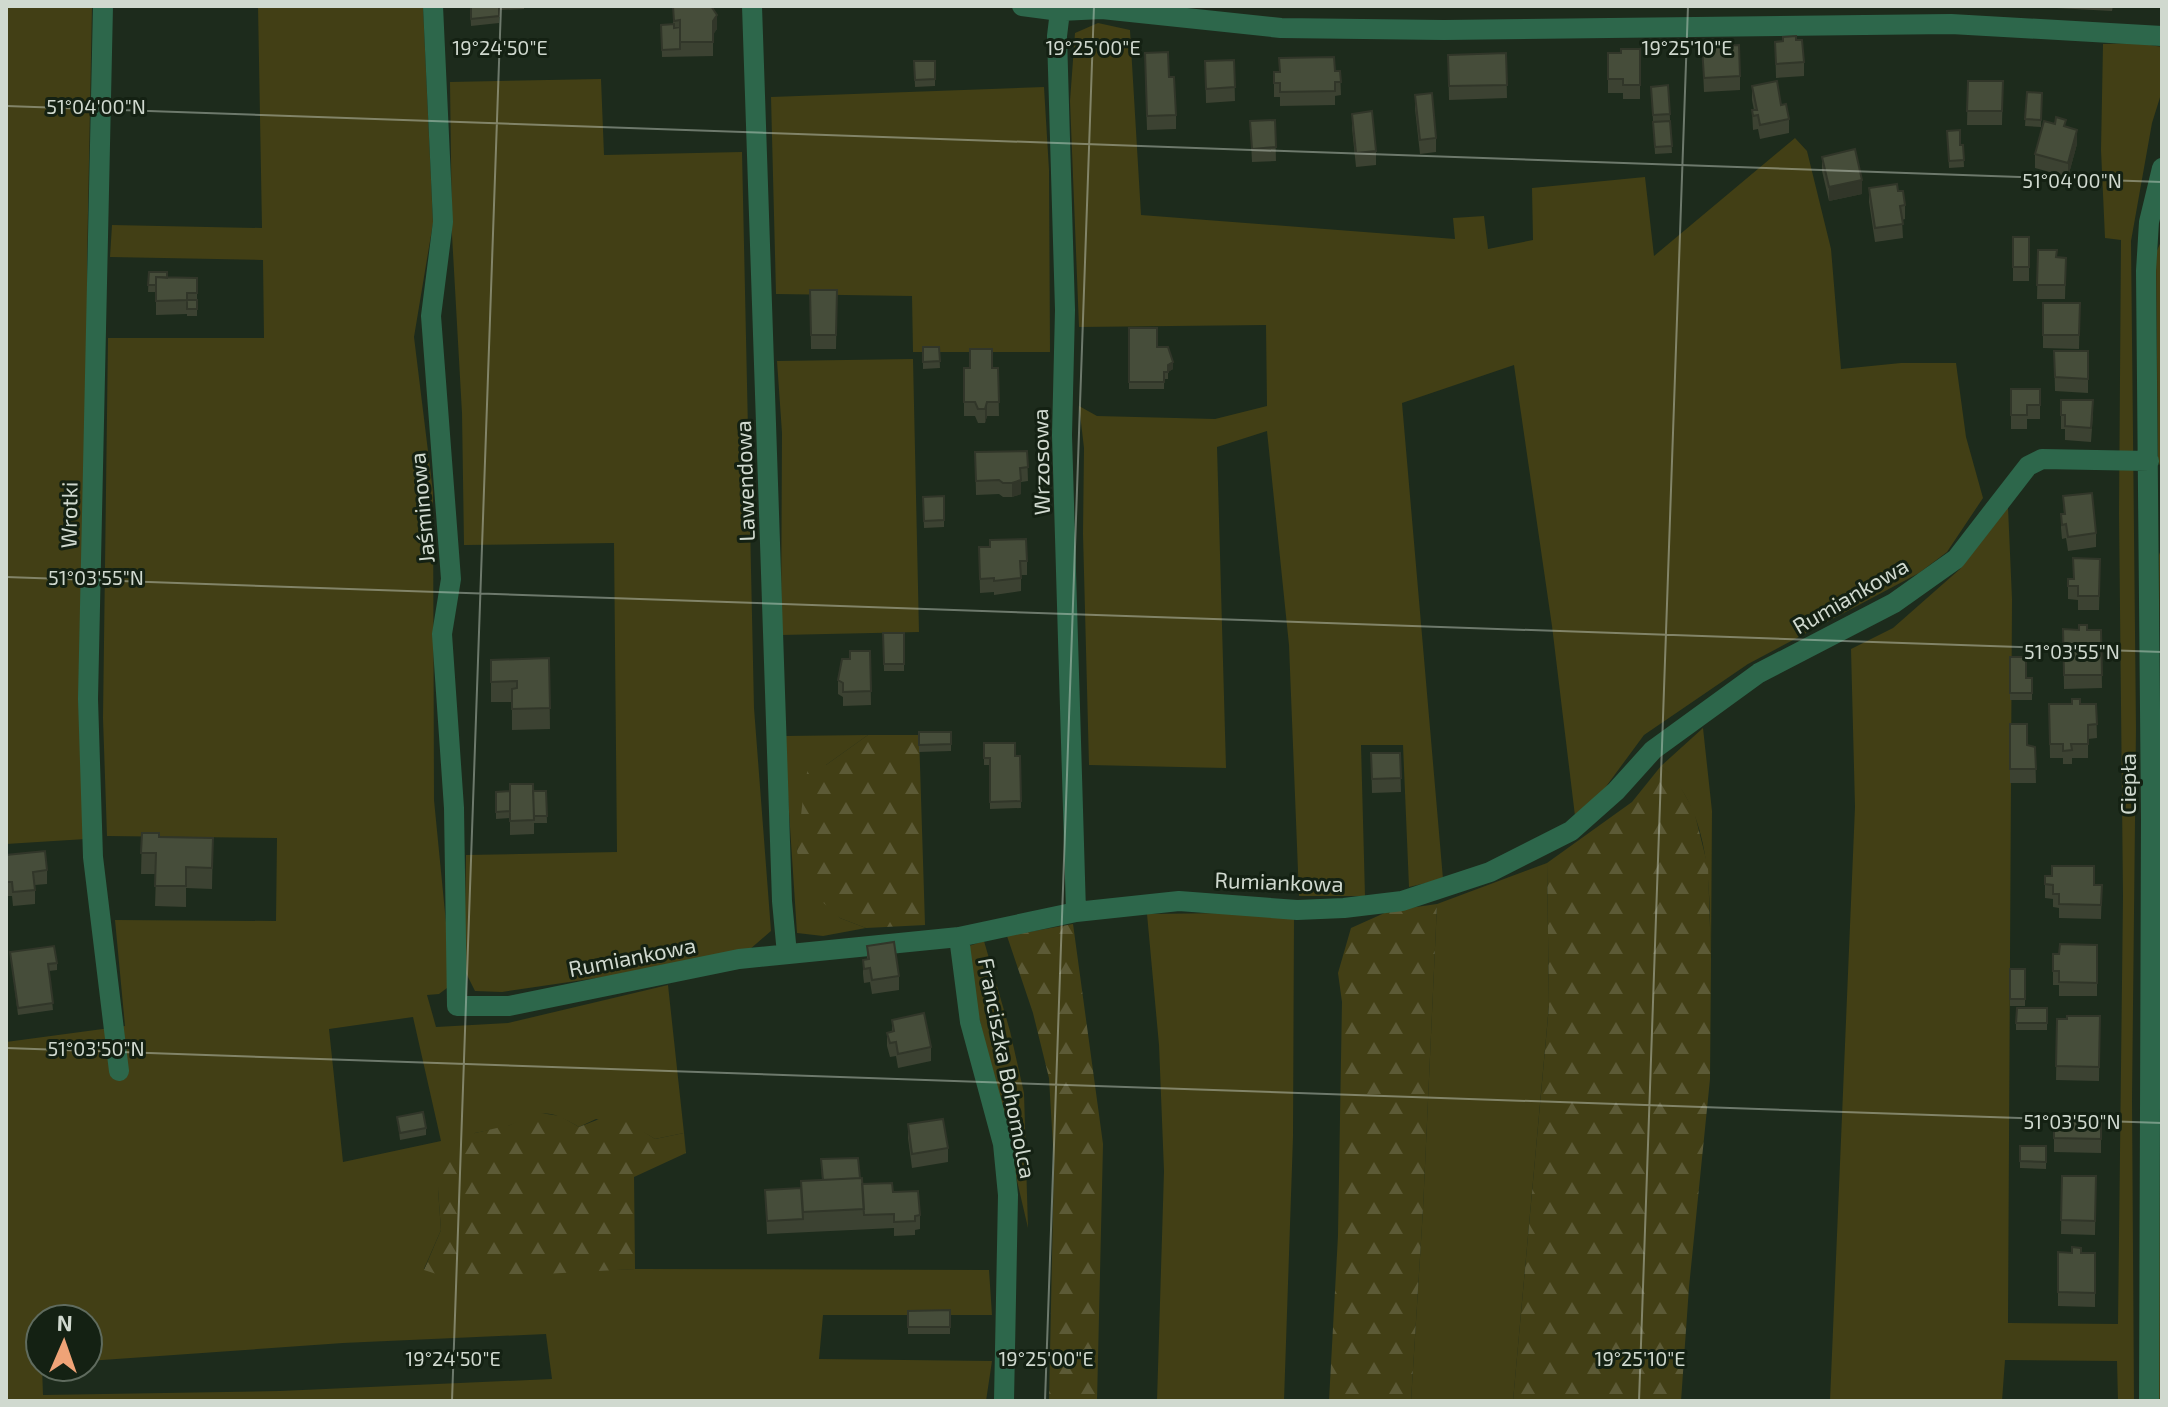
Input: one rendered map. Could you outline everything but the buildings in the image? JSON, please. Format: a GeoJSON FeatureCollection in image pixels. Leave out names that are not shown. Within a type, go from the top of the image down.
{"type":"FeatureCollection","features":[{"type":"Feature","properties":{"kind":"street","name":"Wrotki"},"geometry":{"type":"LineString","coordinates":[[103,6],[88,699],[93,857],[119,1071]]}},
{"type":"Feature","properties":{"kind":"street","name":"Jaśminowa"},"geometry":{"type":"LineString","coordinates":[[433,6],[443,222],[431,316],[451,579],[442,634],[454,808],[457,1006]]}},
{"type":"Feature","properties":{"kind":"street","name":"Lawendowa"},"geometry":{"type":"LineString","coordinates":[[752,6],[782,901],[787,954]]}},
{"type":"Feature","properties":{"kind":"street"},"geometry":{"type":"LineString","coordinates":[[1022,6],[1060,11],[1102,9],[1281,28],[1444,30],[1951,24],[2162,36]]}},
{"type":"Feature","properties":{"kind":"street","name":"Wrzosowa"},"geometry":{"type":"LineString","coordinates":[[1060,11],[1057,36],[1065,310],[1062,435],[1076,912]]}},
{"type":"Feature","properties":{"kind":"street","name":"Ciepła"},"geometry":{"type":"LineString","coordinates":[[2149,1401],[2157,818],[2146,271],[2162,168]]}},
{"type":"Feature","properties":{"kind":"street","name":"Rumiankowa"},"geometry":{"type":"LineString","coordinates":[[457,1006],[509,1006],[739,959],[959,937],[1076,912],[1179,901],[1297,910],[1402,901],[1490,872],[1571,831],[1616,791],[1653,750],[1759,673],[1894,603],[1956,559],[2028,466],[2042,459],[2149,461]]}},
{"type":"Feature","properties":{"kind":"street","name":"Franciszka Bohomolca"},"geometry":{"type":"LineString","coordinates":[[959,937],[970,1022],[1003,1144],[1007,1182],[1004,1401]]}},
{"type":"Feature","properties":{"kind":"green space"},"geometry":{"type":"Polygon","coordinates":[[[6,6],[92,6],[87,263],[91,430],[86,839],[6,844],[6,6]]]}},
{"type":"Feature","properties":{"kind":"green space"},"geometry":{"type":"Polygon","coordinates":[[[258,6],[423,6],[433,223],[414,337],[433,492],[434,800],[448,943],[447,988],[439,994],[427,995],[436,1027],[508,1023],[668,985],[684,1133],[655,1139],[643,1132],[596,1119],[579,1127],[553,1114],[539,1114],[504,1127],[475,1133],[438,1189],[441,1230],[424,1269],[550,1272],[635,1269],[989,1270],[992,1315],[823,1315],[819,1359],[992,1361],[986,1401],[6,1401],[6,1042],[125,1026],[115,920],[276,921],[277,838],[107,836],[103,718],[108,338],[264,338],[263,260],[110,257],[112,225],[262,228],[258,6]],[[413,1017],[329,1029],[343,1162],[441,1141],[413,1017]],[[24,1303],[24,1383],[43,1383],[43,1395],[280,1391],[552,1379],[546,1334],[343,1343],[104,1360],[104,1303],[24,1303]]]}},
{"type":"Feature","properties":{"kind":"green space"},"geometry":{"type":"Polygon","coordinates":[[[1098,23],[1130,30],[1141,215],[1455,239],[1453,218],[1484,216],[1488,249],[1533,240],[1532,188],[1645,177],[1654,256],[1795,138],[1807,151],[1831,249],[1841,369],[1901,363],[1956,363],[1966,437],[1983,498],[1947,552],[1919,573],[1748,664],[1644,735],[1602,792],[1575,816],[1552,626],[1514,365],[1402,403],[1443,879],[1409,887],[1403,745],[1361,745],[1365,896],[1299,896],[1289,645],[1267,431],[1217,447],[1226,768],[1089,765],[1084,448],[1079,406],[1097,416],[1215,419],[1267,406],[1266,325],[1079,327],[1070,101],[1075,33],[1098,23]]]}},
{"type":"Feature","properties":{"kind":"green space"},"geometry":{"type":"Polygon","coordinates":[[[2138,43],[2162,47],[2162,91],[2152,123],[2131,241],[2136,728],[2132,1100],[2134,1401],[2118,1401],[2117,1361],[2005,1360],[2002,1401],[1830,1401],[1855,807],[1851,649],[1893,628],[1960,569],[2008,507],[2012,599],[2008,1323],[2118,1324],[2123,896],[2119,514],[2121,240],[2105,238],[2101,150],[2103,44],[2138,43]]]}},
{"type":"Feature","properties":{"kind":"green space"},"geometry":{"type":"Polygon","coordinates":[[[601,79],[604,155],[742,152],[754,708],[771,931],[749,950],[665,968],[502,992],[475,991],[464,969],[466,855],[617,852],[614,543],[464,545],[462,413],[452,235],[450,82],[601,79]]]}},
{"type":"Feature","properties":{"kind":"green space"},"geometry":{"type":"Polygon","coordinates":[[[1044,87],[1049,170],[1050,352],[913,352],[912,296],[776,294],[771,97],[1044,87]]]}},
{"type":"Feature","properties":{"kind":"green space"},"geometry":{"type":"Polygon","coordinates":[[[2162,239],[2162,470],[2158,461],[2156,253],[2162,239]]]}},
{"type":"Feature","properties":{"kind":"green space"},"geometry":{"type":"Polygon","coordinates":[[[913,359],[919,632],[781,635],[782,433],[777,361],[913,359]]]}},
{"type":"Feature","properties":{"kind":"green space"},"geometry":{"type":"Polygon","coordinates":[[[2162,546],[2162,788],[2159,555],[2162,546]]]}},
{"type":"Feature","properties":{"kind":"green space"},"geometry":{"type":"Polygon","coordinates":[[[1703,728],[1712,811],[1711,958],[1708,881],[1700,830],[1678,785],[1661,766],[1703,728]]]}},
{"type":"Feature","properties":{"kind":"green space"},"geometry":{"type":"Polygon","coordinates":[[[868,735],[826,765],[801,826],[797,852],[840,918],[866,928],[823,936],[797,933],[784,736],[868,735]]]}},
{"type":"Feature","properties":{"kind":"green space"},"geometry":{"type":"Polygon","coordinates":[[[868,735],[919,735],[925,925],[866,928],[840,918],[817,897],[797,852],[805,779],[810,764],[826,765],[868,735]]]}},
{"type":"Feature","properties":{"kind":"green space"},"geometry":{"type":"Polygon","coordinates":[[[1661,766],[1676,779],[1694,811],[1708,867],[1711,958],[1710,1079],[1681,1401],[1513,1401],[1549,1006],[1547,863],[1632,802],[1661,766]]]}},
{"type":"Feature","properties":{"kind":"green space"},"geometry":{"type":"Polygon","coordinates":[[[2162,862],[2162,1401],[2158,1401],[2162,862]]]}},
{"type":"Feature","properties":{"kind":"green space"},"geometry":{"type":"Polygon","coordinates":[[[1547,863],[1549,1005],[1513,1401],[1411,1401],[1437,904],[1547,863]]]}},
{"type":"Feature","properties":{"kind":"green space"},"geometry":{"type":"Polygon","coordinates":[[[1437,904],[1411,1401],[1329,1401],[1338,1236],[1342,1002],[1338,973],[1351,928],[1389,911],[1437,904]]]}},
{"type":"Feature","properties":{"kind":"green space"},"geometry":{"type":"Polygon","coordinates":[[[1229,913],[1294,918],[1293,1137],[1284,1401],[1157,1401],[1164,1171],[1159,1045],[1147,914],[1229,913]]]}},
{"type":"Feature","properties":{"kind":"green space"},"geometry":{"type":"Polygon","coordinates":[[[1073,924],[1103,1144],[1097,1401],[1049,1401],[1054,1163],[1049,1078],[1033,1013],[1007,936],[1073,924]]]}},
{"type":"Feature","properties":{"kind":"green space"},"geometry":{"type":"Polygon","coordinates":[[[984,941],[1024,1093],[1028,1228],[975,1000],[969,946],[984,941]]]}},
{"type":"Feature","properties":{"kind":"green space"},"geometry":{"type":"Polygon","coordinates":[[[534,1112],[560,1116],[579,1127],[612,1114],[635,1116],[644,1132],[655,1139],[684,1133],[686,1153],[634,1177],[635,1269],[452,1279],[424,1270],[441,1230],[438,1189],[445,1153],[475,1133],[510,1125],[534,1112]]]}}]}
